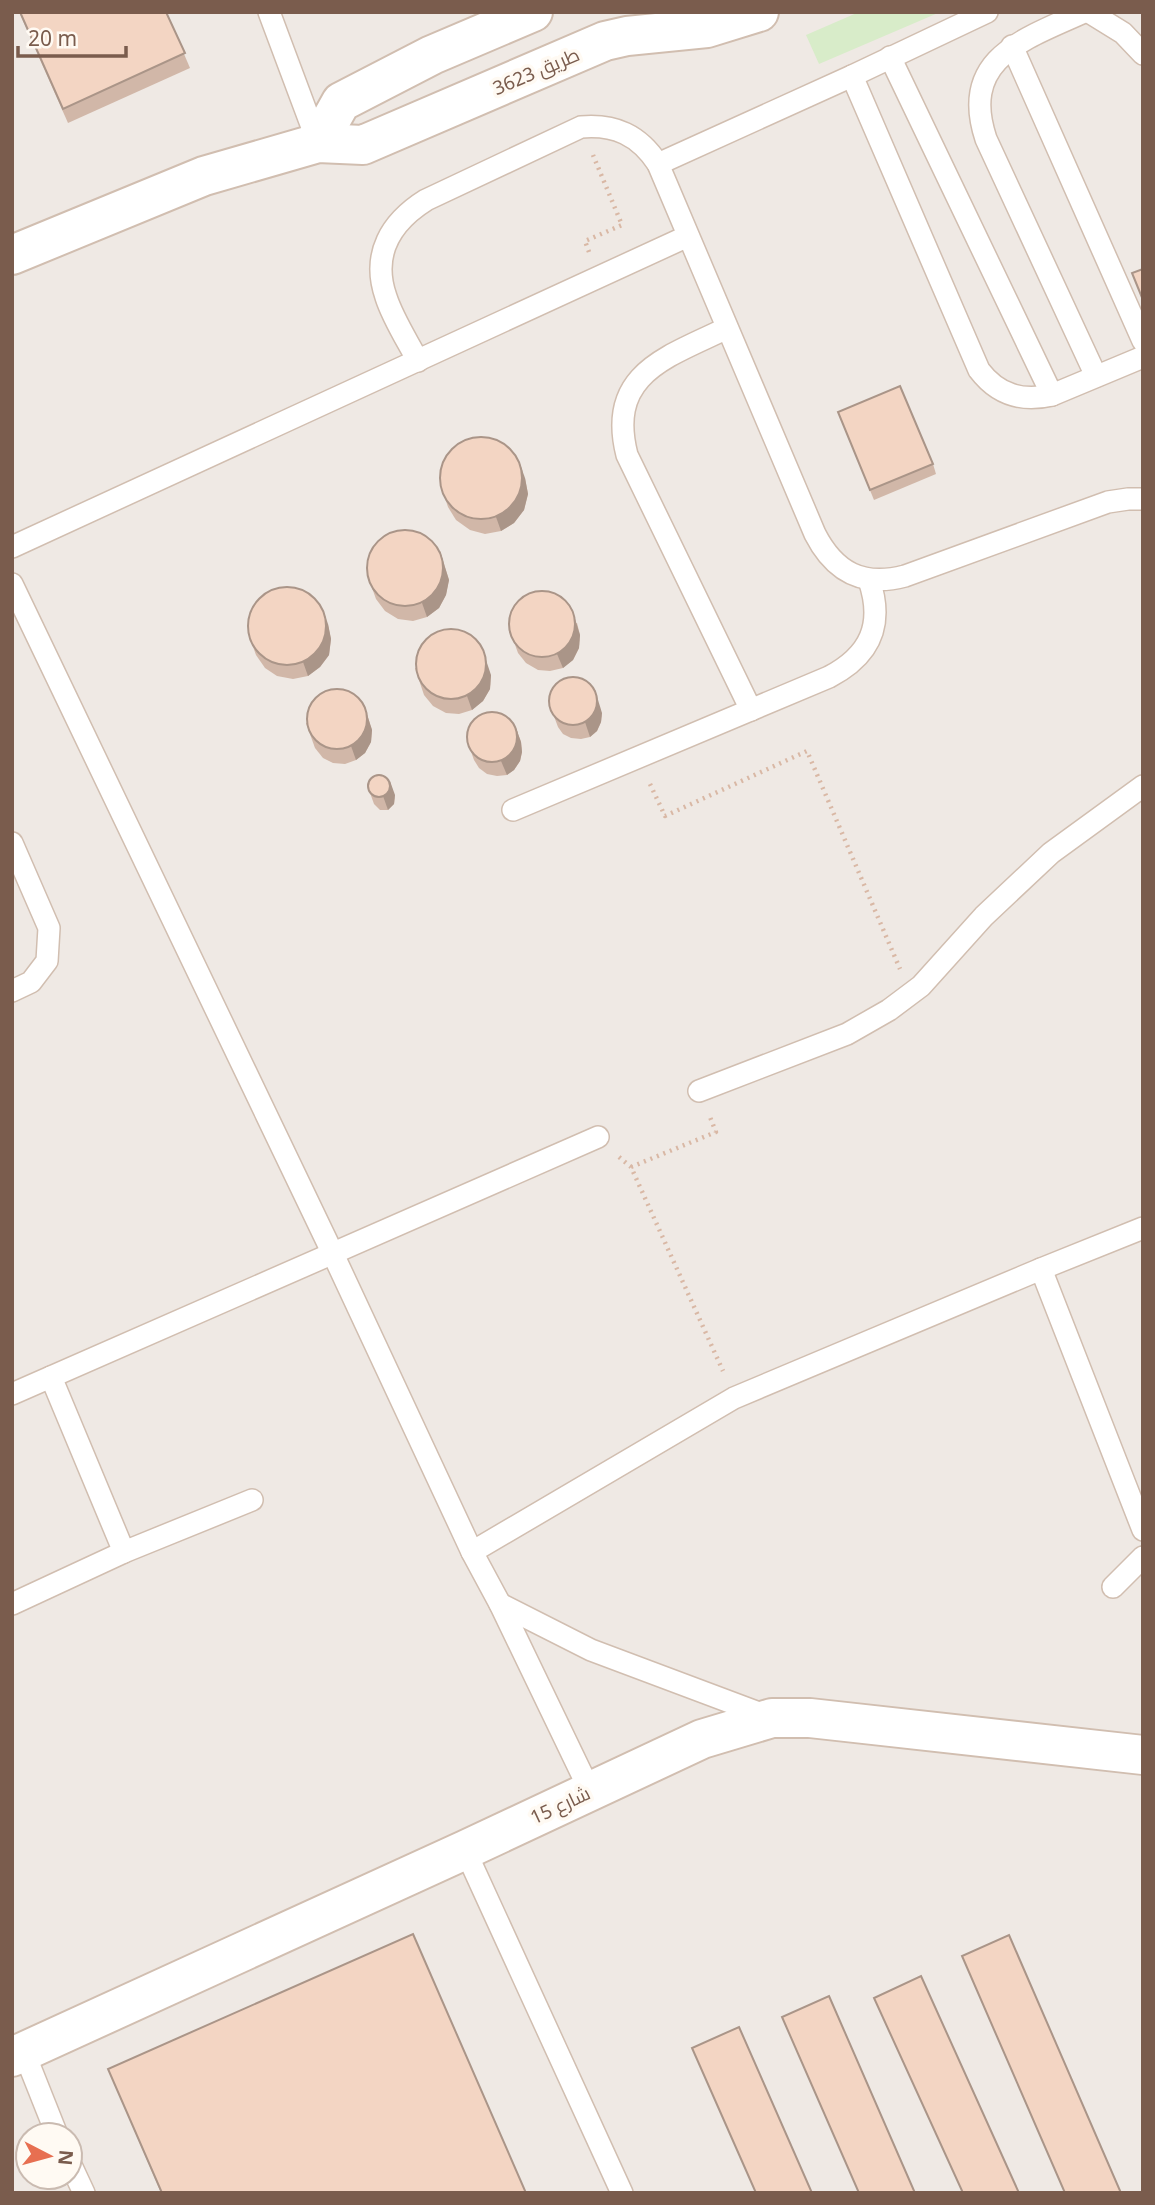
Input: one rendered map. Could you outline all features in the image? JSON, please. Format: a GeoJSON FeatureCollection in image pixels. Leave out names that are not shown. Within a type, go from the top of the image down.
{"type":"FeatureCollection","features":[{"type":"Feature","properties":{"kind":"street"},"geometry":{"type":"LineString","coordinates":[[318,143],[341,102],[432,55],[533,12]]}},
{"type":"Feature","properties":{"kind":"street","name":"طريق 3623"},"geometry":{"type":"LineString","coordinates":[[12,255],[204,176],[318,143],[363,145],[606,41],[627,36],[707,28],[759,12]]}},
{"type":"Feature","properties":{"kind":"street","name":"شارع 15"},"geometry":{"type":"LineString","coordinates":[[18,2054],[466,1850],[702,1739],[772,1718],[810,1718],[1143,1755]]}},
{"type":"Feature","properties":{"kind":"lane"},"geometry":{"type":"LineString","coordinates":[[269,12],[318,143]]}},
{"type":"Feature","properties":{"kind":"lane"},"geometry":{"type":"LineString","coordinates":[[658,164],[987,12]]}},
{"type":"Feature","properties":{"kind":"lane"},"geometry":{"type":"LineString","coordinates":[[1096,376],[986,139],[979,105],[988,73],[998,58],[1012,46],[1086,12],[1123,33],[1143,54]]}},
{"type":"Feature","properties":{"kind":"lane"},"geometry":{"type":"LineString","coordinates":[[1012,46],[1143,341]]}},
{"type":"Feature","properties":{"kind":"lane"},"geometry":{"type":"LineString","coordinates":[[890,57],[1052,395]]}},
{"type":"Feature","properties":{"kind":"lane"},"geometry":{"type":"LineString","coordinates":[[852,76],[979,370],[988,381],[998,390],[1011,395],[1038,398],[1052,395],[1143,357]]}},
{"type":"Feature","properties":{"kind":"lane"},"geometry":{"type":"LineString","coordinates":[[418,361],[386,297],[382,278],[382,258],[387,240],[397,223],[410,210],[426,200],[581,127],[604,126],[626,132],[649,151],[658,164],[823,551],[836,564],[851,574],[869,580],[887,580],[905,576],[1108,502],[1143,499]]}},
{"type":"Feature","properties":{"kind":"lane"},"geometry":{"type":"LineString","coordinates":[[12,547],[688,236]]}},
{"type":"Feature","properties":{"kind":"lane"},"geometry":{"type":"LineString","coordinates":[[727,328],[660,361],[646,372],[634,385],[626,401],[622,437],[627,454],[751,710]]}},
{"type":"Feature","properties":{"kind":"lane"},"geometry":{"type":"LineString","coordinates":[[513,810],[847,668],[861,654],[871,637],[876,618],[875,598],[869,580]]}},
{"type":"Feature","properties":{"kind":"lane"},"geometry":{"type":"LineString","coordinates":[[12,584],[333,1254],[472,1552],[590,1791]]}},
{"type":"Feature","properties":{"kind":"lane"},"geometry":{"type":"LineString","coordinates":[[699,1091],[847,1034],[869,1019],[889,1010],[911,994],[1003,897],[1051,853],[1143,786]]}},
{"type":"Feature","properties":{"kind":"lane"},"geometry":{"type":"LineString","coordinates":[[12,843],[49,928],[47,961],[31,982],[12,991]]}},
{"type":"Feature","properties":{"kind":"lane"},"geometry":{"type":"LineString","coordinates":[[12,1394],[598,1137]]}},
{"type":"Feature","properties":{"kind":"lane"},"geometry":{"type":"LineString","coordinates":[[472,1552],[734,1398],[1143,1228]]}},
{"type":"Feature","properties":{"kind":"lane"},"geometry":{"type":"LineString","coordinates":[[1041,1269],[1143,1530]]}},
{"type":"Feature","properties":{"kind":"lane"},"geometry":{"type":"LineString","coordinates":[[51,1377],[124,1552]]}},
{"type":"Feature","properties":{"kind":"lane"},"geometry":{"type":"LineString","coordinates":[[12,1604],[124,1552],[252,1500]]}},
{"type":"Feature","properties":{"kind":"lane"},"geometry":{"type":"LineString","coordinates":[[1113,1587],[1143,1557]]}},
{"type":"Feature","properties":{"kind":"lane"},"geometry":{"type":"LineString","coordinates":[[500,1604],[591,1650],[772,1718]]}},
{"type":"Feature","properties":{"kind":"lane"},"geometry":{"type":"LineString","coordinates":[[466,1850],[622,2193]]}},
{"type":"Feature","properties":{"kind":"lane"},"geometry":{"type":"LineString","coordinates":[[18,2054],[50,2121]]}},
{"type":"Feature","properties":{"kind":"path"},"geometry":{"type":"LineString","coordinates":[[638,757],[664,816],[807,751],[911,994]]}},
{"type":"Feature","properties":{"kind":"path"},"geometry":{"type":"LineString","coordinates":[[631,1167],[716,1132],[699,1091]]}},
{"type":"Feature","properties":{"kind":"path"},"geometry":{"type":"LineString","coordinates":[[598,1137],[631,1167],[734,1398]]}},
{"type":"Feature","properties":{"kind":"shaded area"},"geometry":{"type":"Polygon","coordinates":[[[12,12],[1143,12],[1143,2193],[12,2193],[12,12]]]}},
{"type":"Feature","properties":{"kind":"green space"},"geometry":{"type":"Polygon","coordinates":[[[859,12],[938,13],[819,64],[806,35],[859,12]]]}},
{"type":"Feature","properties":{"kind":"building"},"geometry":{"type":"Polygon","coordinates":[[[20,12],[166,12],[185,53],[63,109],[20,12]]]}},
{"type":"Feature","properties":{"kind":"building"},"geometry":{"type":"Polygon","coordinates":[[[1143,269],[1143,300],[1132,273],[1143,269]]]}},
{"type":"Feature","properties":{"kind":"building"},"geometry":{"type":"Polygon","coordinates":[[[900,386],[933,464],[870,490],[838,412],[900,386]]]}},
{"type":"Feature","properties":{"kind":"building"},"geometry":{"type":"Polygon","coordinates":[[[481,437],[497,440],[510,449],[519,462],[522,478],[519,494],[510,507],[497,516],[481,519],[465,516],[452,507],[443,494],[440,478],[443,462],[452,449],[465,440],[481,437]]]}},
{"type":"Feature","properties":{"kind":"building"},"geometry":{"type":"Polygon","coordinates":[[[405,530],[419,533],[432,541],[440,554],[443,568],[440,582],[432,595],[419,603],[405,606],[391,603],[378,595],[370,582],[367,568],[370,554],[378,541],[391,533],[405,530]]]}},
{"type":"Feature","properties":{"kind":"building"},"geometry":{"type":"Polygon","coordinates":[[[287,587],[302,590],[314,599],[323,611],[326,626],[323,641],[314,653],[302,662],[287,665],[272,662],[260,653],[251,641],[248,626],[251,611],[260,599],[272,590],[287,587]]]}},
{"type":"Feature","properties":{"kind":"building"},"geometry":{"type":"Polygon","coordinates":[[[542,591],[555,594],[565,601],[572,611],[575,624],[572,637],[565,647],[555,654],[542,657],[529,654],[519,647],[512,637],[509,624],[512,611],[519,601],[529,594],[542,591]]]}},
{"type":"Feature","properties":{"kind":"building"},"geometry":{"type":"Polygon","coordinates":[[[451,629],[476,639],[486,664],[476,689],[451,699],[426,689],[416,664],[426,639],[451,629]]]}},
{"type":"Feature","properties":{"kind":"building"},"geometry":{"type":"Polygon","coordinates":[[[573,677],[590,684],[597,701],[590,718],[573,725],[556,718],[549,701],[556,684],[573,677]]]}},
{"type":"Feature","properties":{"kind":"building"},"geometry":{"type":"Polygon","coordinates":[[[331,689],[343,689],[362,702],[367,719],[365,731],[354,744],[343,749],[331,749],[312,736],[307,725],[307,713],[320,694],[331,689]]]}},
{"type":"Feature","properties":{"kind":"building"},"geometry":{"type":"Polygon","coordinates":[[[492,712],[510,719],[517,737],[510,755],[492,762],[474,755],[467,737],[474,719],[492,712]]]}},
{"type":"Feature","properties":{"kind":"building"},"geometry":{"type":"Polygon","coordinates":[[[379,775],[387,778],[390,786],[387,794],[379,797],[371,794],[368,786],[371,778],[379,775]]]}},
{"type":"Feature","properties":{"kind":"building"},"geometry":{"type":"Polygon","coordinates":[[[413,1934],[526,2193],[162,2193],[108,2069],[413,1934]]]}},
{"type":"Feature","properties":{"kind":"building"},"geometry":{"type":"Polygon","coordinates":[[[1009,1935],[1121,2193],[1065,2193],[962,1956],[1009,1935]]]}},
{"type":"Feature","properties":{"kind":"building"},"geometry":{"type":"Polygon","coordinates":[[[921,1976],[1019,2193],[963,2193],[874,1998],[921,1976]]]}},
{"type":"Feature","properties":{"kind":"building"},"geometry":{"type":"Polygon","coordinates":[[[829,1996],[915,2193],[859,2193],[782,2017],[829,1996]]]}},
{"type":"Feature","properties":{"kind":"building"},"geometry":{"type":"Polygon","coordinates":[[[739,2027],[812,2193],[756,2193],[692,2048],[739,2027]]]}}]}
